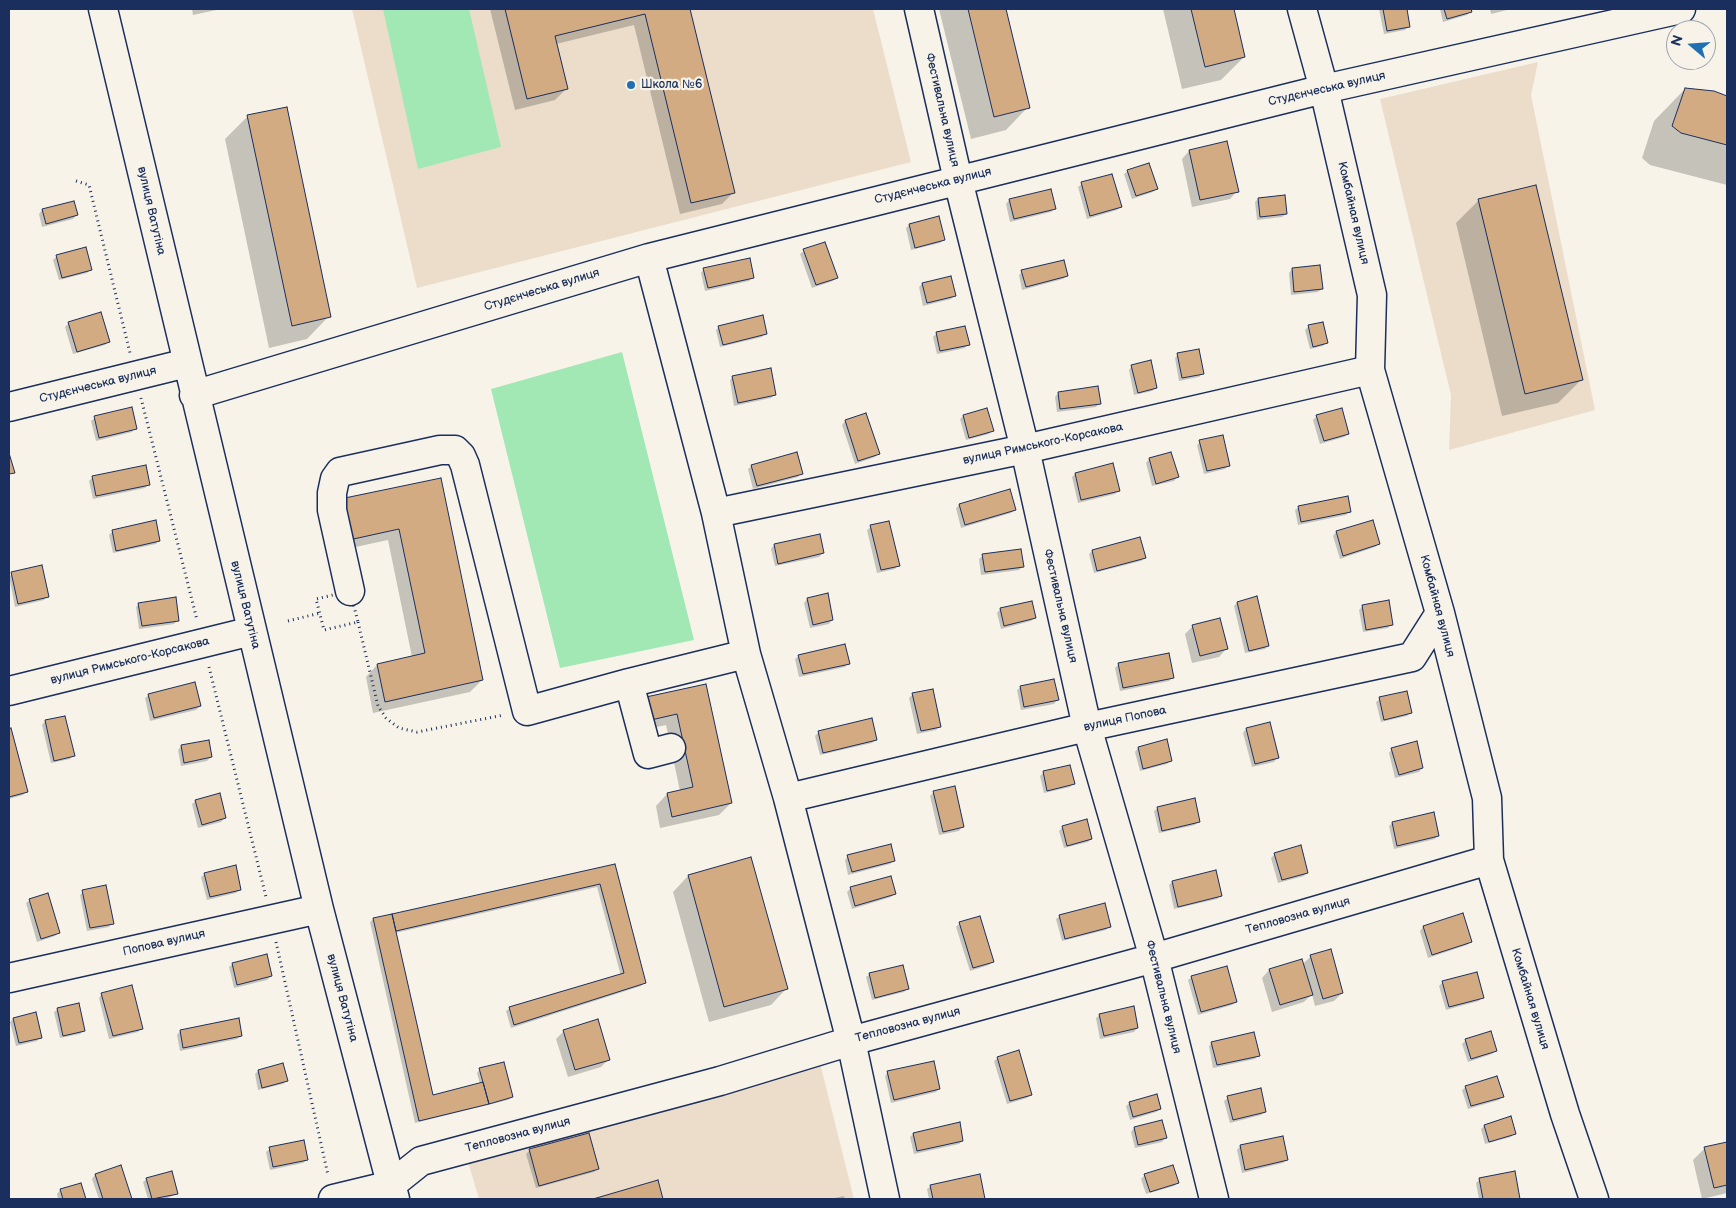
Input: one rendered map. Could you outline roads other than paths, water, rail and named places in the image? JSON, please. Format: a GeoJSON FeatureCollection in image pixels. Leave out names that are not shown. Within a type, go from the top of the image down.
{"type":"FeatureCollection","features":[{"type":"Feature","properties":{"kind":"street","name":"вулиця Ватутіна"},"geometry":{"type":"LineString","coordinates":[[103,9],[319,909],[393,1192]]}},
{"type":"Feature","properties":{"kind":"street","name":"Фестивальна вулиця"},"geometry":{"type":"LineString","coordinates":[[919,9],[958,180],[1025,449],[1087,727],[1154,958],[1214,1199]]}},
{"type":"Feature","properties":{"kind":"street","name":"Комбайная вулиця"},"geometry":{"type":"LineString","coordinates":[[1302,9],[1324,89],[1372,295],[1370,370],[1440,613],[1487,798],[1489,860],[1565,1114],[1594,1199]]}},
{"type":"Feature","properties":{"kind":"street","name":"Студєнчеська вулиця"},"geometry":{"type":"LineString","coordinates":[[194,394],[649,258],[1324,89],[1678,9]]}},
{"type":"Feature","properties":{"kind":"street"},"geometry":{"type":"LineString","coordinates":[[649,258],[716,512],[746,654],[788,798],[851,1041],[885,1199]]}},
{"type":"Feature","properties":{"kind":"street","name":"Студєнчеська вулиця"},"geometry":{"type":"LineString","coordinates":[[9,407],[187,363]]}},
{"type":"Feature","properties":{"kind":"street","name":"вулиця Римського-Корсакова"},"geometry":{"type":"LineString","coordinates":[[716,512],[1025,449],[1370,370]]}},
{"type":"Feature","properties":{"kind":"street"},"geometry":{"type":"LineString","coordinates":[[350,591],[332,510],[332,493],[335,479],[340,472],[440,450],[455,450],[462,456],[465,465],[527,711],[746,654]]}},
{"type":"Feature","properties":{"kind":"street","name":"вулиця Попова"},"geometry":{"type":"LineString","coordinates":[[788,798],[1087,727],[1412,657],[1440,613]]}},
{"type":"Feature","properties":{"kind":"street","name":"вулиця Римського-Корсакова"},"geometry":{"type":"LineString","coordinates":[[9,691],[252,631]]}},
{"type":"Feature","properties":{"kind":"street"},"geometry":{"type":"LineString","coordinates":[[629,683],[648,754],[671,748]]}},
{"type":"Feature","properties":{"kind":"street","name":"Тепловозна вулиця"},"geometry":{"type":"LineString","coordinates":[[333,1199],[393,1192],[420,1161],[720,1081],[851,1041],[1154,958],[1489,860]]}},
{"type":"Feature","properties":{"kind":"street","name":"Попова вулиця"},"geometry":{"type":"LineString","coordinates":[[9,978],[319,909]]}},
{"type":"Feature","properties":{"kind":"place","name":"Школа №6"},"geometry":{"type":"Point","coordinates":[631,85]}}]}
